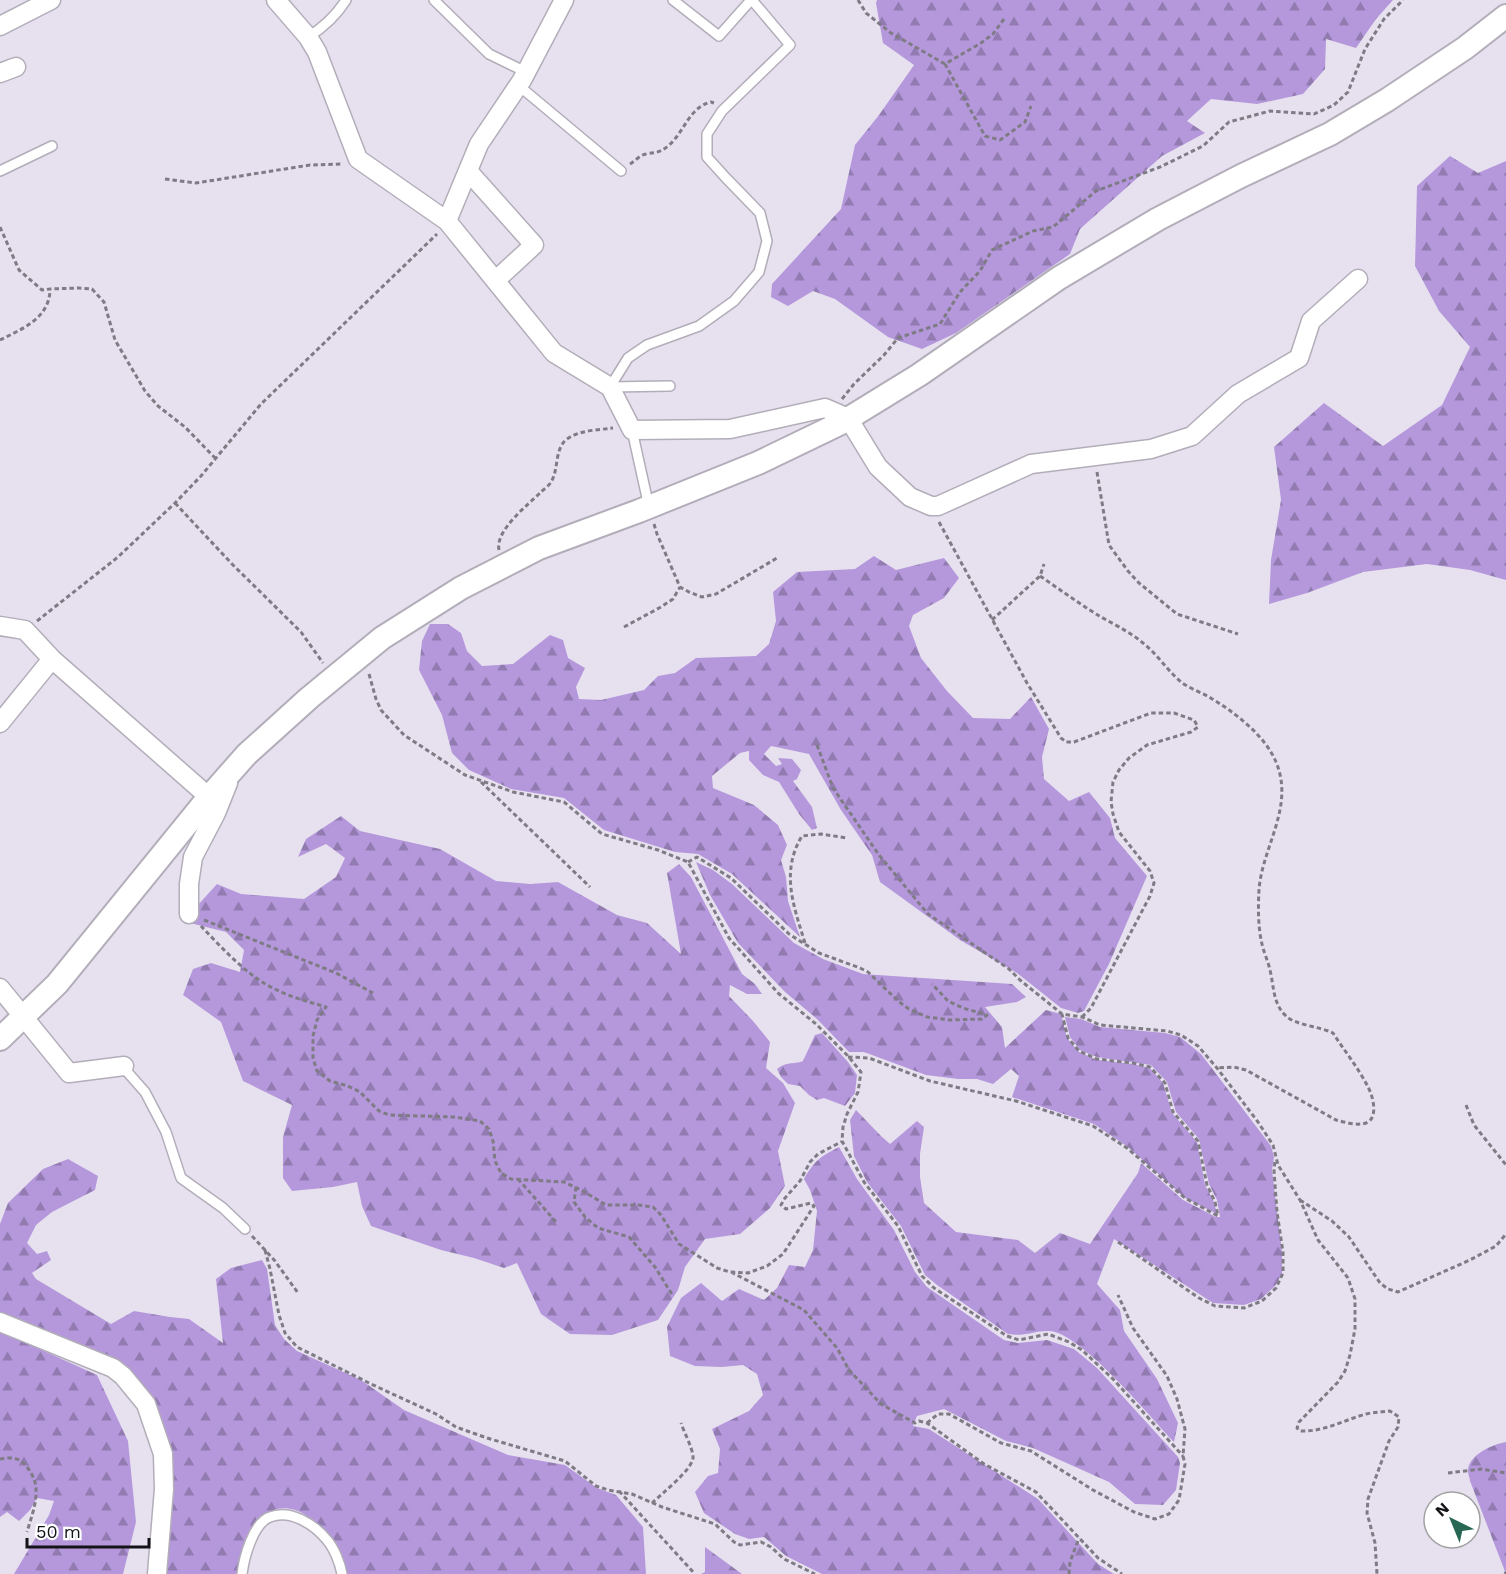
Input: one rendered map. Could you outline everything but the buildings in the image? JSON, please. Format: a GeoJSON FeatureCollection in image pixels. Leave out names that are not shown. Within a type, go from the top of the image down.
{"type":"FeatureCollection","features":[{"type":"Feature","properties":{"kind":"street"},"geometry":{"type":"LineString","coordinates":[[0,26],[51,0]]}},
{"type":"Feature","properties":{"kind":"street"},"geometry":{"type":"LineString","coordinates":[[276,0],[317,52],[358,159],[447,221],[554,353],[610,387],[631,428],[730,429],[825,408],[840,415],[878,467],[910,496],[931,506],[1031,464],[1151,449],[1192,436],[1238,393],[1299,358],[1311,321],[1358,279]]}},
{"type":"Feature","properties":{"kind":"street"},"geometry":{"type":"LineString","coordinates":[[447,221],[479,144],[522,79],[564,0]]}},
{"type":"Feature","properties":{"kind":"street"},"geometry":{"type":"LineString","coordinates":[[0,1039],[57,984],[209,797],[246,755],[309,698],[382,638],[461,588],[539,548],[758,463],[840,415],[919,375],[1059,278],[1168,214],[1330,134],[1387,100],[1465,48],[1506,16]]}},
{"type":"Feature","properties":{"kind":"street"},"geometry":{"type":"LineString","coordinates":[[468,171],[534,245],[496,280]]}},
{"type":"Feature","properties":{"kind":"street"},"geometry":{"type":"LineString","coordinates":[[0,626],[25,630],[52,659],[209,797]]}},
{"type":"Feature","properties":{"kind":"street"},"geometry":{"type":"LineString","coordinates":[[0,723],[52,659]]}},
{"type":"Feature","properties":{"kind":"street"},"geometry":{"type":"LineString","coordinates":[[189,914],[189,884],[193,857],[216,813],[235,767]]}},
{"type":"Feature","properties":{"kind":"street"},"geometry":{"type":"LineString","coordinates":[[0,988],[69,1072],[123,1066]]}},
{"type":"Feature","properties":{"kind":"street"},"geometry":{"type":"LineString","coordinates":[[0,1322],[113,1368],[123,1376],[146,1404],[163,1454],[164,1489],[157,1574]]}},
{"type":"Feature","properties":{"kind":"lane"},"geometry":{"type":"LineString","coordinates":[[308,38],[321,30],[337,14],[346,0]]}},
{"type":"Feature","properties":{"kind":"lane"},"geometry":{"type":"LineString","coordinates":[[434,0],[489,54],[522,79],[621,171]]}},
{"type":"Feature","properties":{"kind":"lane"},"geometry":{"type":"LineString","coordinates":[[610,387],[628,358],[648,345],[699,326],[734,301],[759,272],[767,241],[760,213],[707,157],[707,134],[724,109],[790,45],[748,1],[719,36],[673,0]]}},
{"type":"Feature","properties":{"kind":"lane"},"geometry":{"type":"LineString","coordinates":[[0,171],[52,146]]}},
{"type":"Feature","properties":{"kind":"lane"},"geometry":{"type":"LineString","coordinates":[[610,387],[670,386]]}},
{"type":"Feature","properties":{"kind":"lane"},"geometry":{"type":"LineString","coordinates":[[631,428],[649,507]]}},
{"type":"Feature","properties":{"kind":"lane"},"geometry":{"type":"LineString","coordinates":[[123,1066],[145,1092],[161,1122],[182,1178],[223,1208],[245,1229]]}},
{"type":"Feature","properties":{"kind":"lane"},"geometry":{"type":"LineString","coordinates":[[242,1574],[243,1563],[255,1530],[268,1517],[285,1513],[306,1522],[328,1540],[342,1574]]}},
{"type":"Feature","properties":{"kind":"path"},"geometry":{"type":"LineString","coordinates":[[858,0],[866,13],[891,33],[945,63],[986,136],[1000,140],[1025,122],[1031,106]]}},
{"type":"Feature","properties":{"kind":"path"},"geometry":{"type":"LineString","coordinates":[[840,415],[854,384],[898,338],[940,324],[960,292],[980,271],[992,250],[1033,231],[1053,227],[1096,191],[1203,146],[1229,122],[1270,111],[1314,114],[1334,105],[1348,92],[1365,49],[1384,19],[1403,0]]}},
{"type":"Feature","properties":{"kind":"path"},"geometry":{"type":"LineString","coordinates":[[945,63],[981,43],[993,34],[1004,19]]}},
{"type":"Feature","properties":{"kind":"path"},"geometry":{"type":"LineString","coordinates":[[621,171],[644,154],[659,153],[671,144],[688,119],[704,103],[711,102],[724,109]]}},
{"type":"Feature","properties":{"kind":"path"},"geometry":{"type":"LineString","coordinates":[[165,179],[196,183],[310,165],[364,163]]}},
{"type":"Feature","properties":{"kind":"path"},"geometry":{"type":"LineString","coordinates":[[25,630],[118,557],[175,502],[216,459],[261,404],[430,241],[447,221]]}},
{"type":"Feature","properties":{"kind":"path"},"geometry":{"type":"LineString","coordinates":[[0,228],[19,270],[42,290],[50,288],[92,289],[104,302],[115,340],[145,391],[158,406],[185,427],[216,459]]}},
{"type":"Feature","properties":{"kind":"path"},"geometry":{"type":"LineString","coordinates":[[0,340],[38,317],[46,308],[50,288]]}},
{"type":"Feature","properties":{"kind":"path"},"geometry":{"type":"LineString","coordinates":[[505,565],[497,546],[501,534],[515,517],[552,482],[559,450],[567,440],[582,433],[631,428]]}},
{"type":"Feature","properties":{"kind":"path"},"geometry":{"type":"LineString","coordinates":[[1095,456],[1109,545],[1128,571],[1139,583],[1178,614],[1238,634]]}},
{"type":"Feature","properties":{"kind":"path"},"geometry":{"type":"LineString","coordinates":[[175,502],[232,564],[301,632],[326,667]]}},
{"type":"Feature","properties":{"kind":"path"},"geometry":{"type":"LineString","coordinates":[[935,506],[938,520],[992,620],[1027,683],[1057,732],[1066,742],[1074,742],[1151,712],[1173,712],[1194,720],[1198,727],[1171,740],[1147,745],[1129,758],[1113,782],[1111,802],[1119,832],[1150,871],[1154,884],[1150,896],[1091,1008],[1082,1017]]}},
{"type":"Feature","properties":{"kind":"path"},"geometry":{"type":"LineString","coordinates":[[649,507],[657,534],[680,587],[689,592],[702,597],[716,594],[777,558]]}},
{"type":"Feature","properties":{"kind":"path"},"geometry":{"type":"LineString","coordinates":[[992,620],[1040,576],[1044,564]]}},
{"type":"Feature","properties":{"kind":"path"},"geometry":{"type":"LineString","coordinates":[[1040,576],[1142,642],[1181,682],[1234,713],[1262,740],[1275,761],[1282,781],[1281,803],[1259,888],[1261,944],[1270,969],[1275,998],[1280,1009],[1295,1022],[1323,1028],[1333,1033],[1369,1088],[1374,1111],[1372,1118],[1366,1123],[1352,1124],[1336,1120],[1246,1070],[1234,1067],[1217,1068]]}},
{"type":"Feature","properties":{"kind":"path"},"geometry":{"type":"LineString","coordinates":[[624,627],[673,599],[680,587]]}},
{"type":"Feature","properties":{"kind":"path"},"geometry":{"type":"LineString","coordinates":[[360,656],[366,665],[381,710],[404,735],[424,749],[465,774],[513,792],[564,802],[602,834],[658,850],[688,862],[729,938],[778,993],[816,1024],[861,1072],[858,1092],[843,1127],[842,1141],[864,1182],[898,1226],[922,1276],[934,1288],[1007,1336],[1019,1340],[1048,1334],[1082,1350],[1113,1379],[1183,1456]]}},
{"type":"Feature","properties":{"kind":"path"},"geometry":{"type":"LineString","coordinates":[[817,745],[833,788],[879,855],[928,914],[1009,969],[1062,1014],[1082,1017],[1100,1025],[1167,1031],[1181,1035],[1198,1046],[1258,1122],[1273,1145],[1278,1166],[1300,1200],[1318,1240],[1348,1278],[1355,1299],[1355,1329],[1345,1371],[1338,1382],[1299,1422],[1297,1428],[1300,1431],[1310,1432],[1368,1414],[1390,1411],[1399,1417],[1398,1427],[1389,1441],[1368,1499],[1367,1514],[1375,1543],[1377,1574]]}},
{"type":"Feature","properties":{"kind":"path"},"geometry":{"type":"LineString","coordinates":[[479,779],[590,887]]}},
{"type":"Feature","properties":{"kind":"path"},"geometry":{"type":"LineString","coordinates":[[806,945],[792,897],[789,872],[796,846],[802,836],[821,834],[847,838]]}},
{"type":"Feature","properties":{"kind":"path"},"geometry":{"type":"LineString","coordinates":[[688,862],[697,857],[731,878],[789,934],[819,953],[868,972],[909,1009],[927,1017],[950,1020],[982,1019],[987,1015],[948,1001],[932,984]]}},
{"type":"Feature","properties":{"kind":"path"},"geometry":{"type":"LineString","coordinates":[[189,914],[336,973],[373,993]]}},
{"type":"Feature","properties":{"kind":"path"},"geometry":{"type":"LineString","coordinates":[[189,914],[223,949],[274,990],[326,1007],[317,1020],[313,1036],[313,1058],[317,1071],[330,1081],[360,1092],[379,1111],[389,1115],[454,1117],[480,1121],[489,1130],[493,1141],[495,1161],[501,1173],[512,1179],[564,1182],[606,1205],[638,1205],[653,1208],[661,1215],[679,1244],[717,1268],[730,1272],[804,1310],[837,1348],[849,1370],[881,1404],[915,1423],[919,1421],[927,1423],[984,1464],[1036,1492],[1098,1558],[1122,1574]]}},
{"type":"Feature","properties":{"kind":"path"},"geometry":{"type":"LineString","coordinates":[[848,1056],[869,1058],[930,1081],[1016,1101],[1093,1126],[1127,1148],[1185,1198],[1218,1216],[1215,1202],[1207,1185],[1198,1141],[1173,1112],[1165,1083],[1150,1067],[1096,1059],[1079,1051],[1068,1038],[1062,1014]]}},
{"type":"Feature","properties":{"kind":"path"},"geometry":{"type":"LineString","coordinates":[[1466,1105],[1474,1125],[1506,1165]]}},
{"type":"Feature","properties":{"kind":"path"},"geometry":{"type":"LineString","coordinates":[[730,1272],[748,1273],[767,1266],[783,1254],[814,1206],[811,1203],[786,1209],[782,1205],[785,1198],[800,1181],[810,1162],[818,1154],[842,1141]]}},
{"type":"Feature","properties":{"kind":"path"},"geometry":{"type":"LineString","coordinates":[[1118,1242],[1199,1298],[1215,1306],[1244,1308],[1262,1301],[1276,1288],[1284,1274],[1274,1171],[1276,1156]]}},
{"type":"Feature","properties":{"kind":"path"},"geometry":{"type":"LineString","coordinates":[[518,1179],[557,1222]]}},
{"type":"Feature","properties":{"kind":"path"},"geometry":{"type":"LineString","coordinates":[[576,1187],[574,1202],[585,1217],[598,1228],[629,1237],[655,1266],[673,1296]]}},
{"type":"Feature","properties":{"kind":"path"},"geometry":{"type":"LineString","coordinates":[[1300,1200],[1332,1221],[1349,1237],[1380,1283],[1398,1292],[1470,1260],[1496,1246],[1506,1234]]}},
{"type":"Feature","properties":{"kind":"path"},"geometry":{"type":"LineString","coordinates":[[245,1229],[276,1261],[298,1293]]}},
{"type":"Feature","properties":{"kind":"path"},"geometry":{"type":"LineString","coordinates":[[265,1250],[279,1315],[285,1333],[297,1347],[436,1414],[456,1427],[565,1461],[596,1485],[608,1490],[632,1494],[662,1508],[715,1524],[740,1545],[761,1542],[771,1547],[784,1559],[815,1574]]}},
{"type":"Feature","properties":{"kind":"path"},"geometry":{"type":"LineString","coordinates":[[927,1423],[938,1414],[949,1414],[1001,1443],[1031,1451],[1093,1490],[1134,1512],[1155,1519],[1169,1514],[1179,1500],[1185,1464],[1183,1456],[1185,1429],[1178,1399],[1167,1376],[1133,1328],[1118,1295]]}},
{"type":"Feature","properties":{"kind":"path"},"geometry":{"type":"LineString","coordinates":[[652,1503],[692,1463],[694,1456],[681,1423]]}},
{"type":"Feature","properties":{"kind":"path"},"geometry":{"type":"LineString","coordinates":[[0,1459],[20,1460],[31,1472],[37,1487],[35,1505],[27,1532]]}},
{"type":"Feature","properties":{"kind":"path"},"geometry":{"type":"LineString","coordinates":[[1448,1473],[1481,1469],[1506,1473]]}},
{"type":"Feature","properties":{"kind":"path"},"geometry":{"type":"LineString","coordinates":[[619,1491],[695,1574]]}},
{"type":"Feature","properties":{"kind":"path"},"geometry":{"type":"LineString","coordinates":[[1070,1574],[1070,1562],[1079,1538]]}},
{"type":"Feature","properties":{"kind":"green space"},"geometry":{"type":"Polygon","coordinates":[[[877,0],[1393,0],[1376,19],[1356,48],[1326,39],[1325,69],[1303,94],[1257,104],[1211,99],[1187,121],[1205,133],[1162,156],[1080,229],[1070,254],[956,333],[922,349],[888,337],[835,299],[813,291],[788,306],[771,297],[772,284],[841,209],[855,145],[914,65],[883,43],[877,0]]]}},
{"type":"Feature","properties":{"kind":"green space"},"geometry":{"type":"Polygon","coordinates":[[[1450,156],[1478,173],[1506,161],[1506,580],[1470,570],[1427,564],[1363,572],[1307,593],[1269,604],[1271,560],[1281,500],[1274,447],[1324,403],[1383,446],[1442,405],[1470,347],[1439,311],[1415,266],[1417,186],[1450,156]]]}},
{"type":"Feature","properties":{"kind":"green space"},"geometry":{"type":"Polygon","coordinates":[[[874,556],[896,570],[944,558],[959,578],[944,598],[913,615],[909,626],[921,658],[947,691],[973,718],[1010,719],[1031,697],[1049,729],[1042,757],[1044,779],[1069,801],[1089,792],[1110,818],[1115,838],[1147,876],[1109,964],[1084,1011],[1078,1013],[1061,1008],[1017,973],[960,940],[880,882],[872,855],[841,810],[809,754],[771,746],[764,754],[776,766],[782,764],[778,758],[792,759],[801,770],[797,779],[793,781],[812,807],[817,828],[812,830],[779,782],[763,775],[749,760],[749,751],[740,753],[712,776],[713,788],[754,805],[778,825],[787,845],[781,860],[786,877],[788,901],[800,937],[732,874],[698,854],[675,852],[604,830],[564,798],[511,789],[469,770],[452,753],[442,715],[419,670],[422,641],[430,624],[448,624],[461,633],[467,651],[482,666],[513,664],[550,635],[563,640],[568,658],[585,668],[576,687],[579,699],[601,700],[644,690],[658,676],[675,673],[696,658],[756,656],[769,644],[776,621],[773,592],[797,572],[855,569],[874,556]]]}},
{"type":"Feature","properties":{"kind":"green space"},"geometry":{"type":"Polygon","coordinates":[[[341,816],[360,831],[440,849],[496,881],[530,884],[558,882],[617,915],[647,923],[681,954],[667,873],[679,864],[691,877],[742,974],[755,984],[762,994],[747,994],[730,985],[729,996],[770,1042],[766,1068],[783,1083],[795,1103],[778,1151],[785,1186],[770,1208],[740,1234],[705,1239],[685,1267],[678,1290],[658,1320],[612,1335],[570,1334],[541,1314],[517,1263],[504,1268],[441,1250],[371,1226],[362,1206],[357,1182],[292,1191],[283,1178],[283,1137],[292,1105],[243,1081],[221,1022],[183,995],[193,969],[211,963],[240,972],[244,950],[226,932],[190,923],[197,906],[217,884],[241,894],[304,899],[336,877],[345,858],[326,844],[298,857],[306,839],[341,816]]]}},
{"type":"Feature","properties":{"kind":"green space"},"geometry":{"type":"Polygon","coordinates":[[[696,862],[713,870],[732,884],[794,943],[823,959],[863,974],[1012,984],[1026,997],[1017,1002],[985,1007],[1002,1027],[1005,1048],[1046,1010],[1061,1014],[1067,1038],[1079,1052],[1097,1060],[1150,1068],[1163,1083],[1172,1113],[1197,1142],[1205,1185],[1214,1202],[1217,1214],[1185,1198],[1128,1147],[1094,1124],[1012,1097],[1019,1076],[1011,1069],[993,1084],[977,1079],[926,1075],[864,1052],[849,1052],[817,1019],[785,992],[738,943],[710,895],[696,862]]]}},
{"type":"Feature","properties":{"kind":"green space"},"geometry":{"type":"Polygon","coordinates":[[[1065,1017],[1081,1019],[1100,1027],[1165,1033],[1180,1037],[1201,1054],[1271,1146],[1274,1157],[1272,1170],[1282,1252],[1282,1274],[1275,1286],[1261,1299],[1244,1305],[1213,1303],[1114,1239],[1097,1284],[1120,1310],[1124,1331],[1157,1379],[1178,1423],[1174,1442],[1115,1378],[1080,1346],[1050,1331],[1020,1335],[1008,1334],[925,1275],[901,1226],[867,1182],[854,1156],[850,1120],[856,1110],[890,1144],[917,1121],[924,1127],[920,1154],[920,1177],[924,1203],[956,1232],[1018,1240],[1035,1253],[1060,1233],[1090,1244],[1138,1173],[1141,1163],[1183,1200],[1220,1217],[1217,1200],[1209,1184],[1199,1139],[1176,1112],[1167,1082],[1151,1065],[1097,1057],[1080,1050],[1070,1037],[1065,1017]]]}},
{"type":"Feature","properties":{"kind":"green space"},"geometry":{"type":"Polygon","coordinates":[[[822,1033],[857,1075],[855,1093],[845,1106],[824,1098],[817,1100],[800,1086],[788,1084],[777,1069],[787,1064],[803,1061],[815,1035],[822,1033]]]}},
{"type":"Feature","properties":{"kind":"green space"},"geometry":{"type":"Polygon","coordinates":[[[839,1147],[857,1179],[894,1230],[915,1272],[927,1287],[1004,1340],[1018,1343],[1047,1340],[1074,1349],[1097,1368],[1178,1457],[1180,1463],[1176,1490],[1163,1505],[1135,1504],[1109,1482],[1033,1448],[1006,1441],[944,1409],[917,1416],[913,1426],[929,1429],[1038,1499],[1098,1564],[1114,1574],[822,1574],[786,1556],[764,1537],[749,1539],[735,1534],[704,1513],[695,1492],[708,1476],[718,1473],[720,1449],[712,1429],[749,1411],[763,1395],[757,1374],[743,1365],[695,1366],[670,1356],[667,1327],[681,1298],[701,1283],[722,1301],[739,1289],[764,1300],[777,1288],[789,1265],[805,1267],[813,1250],[817,1211],[804,1179],[818,1160],[839,1147]]]}},
{"type":"Feature","properties":{"kind":"green space"},"geometry":{"type":"Polygon","coordinates":[[[68,1159],[98,1176],[95,1190],[52,1212],[36,1225],[27,1243],[37,1254],[47,1251],[51,1260],[32,1273],[36,1279],[111,1324],[134,1311],[189,1319],[223,1343],[216,1279],[231,1268],[262,1260],[267,1269],[275,1325],[284,1339],[297,1351],[361,1380],[404,1410],[508,1455],[565,1465],[597,1488],[616,1495],[643,1527],[646,1574],[346,1574],[340,1553],[329,1538],[302,1513],[282,1508],[271,1511],[254,1527],[243,1551],[238,1574],[162,1574],[170,1488],[134,1380],[0,1316],[0,1224],[8,1203],[43,1169],[68,1159]]]}},
{"type":"Feature","properties":{"kind":"green space"},"geometry":{"type":"Polygon","coordinates":[[[0,1331],[97,1375],[128,1441],[136,1522],[123,1574],[14,1574],[49,1515],[54,1501],[37,1498],[30,1510],[19,1521],[7,1512],[0,1517],[0,1331]]]}},
{"type":"Feature","properties":{"kind":"green space"},"geometry":{"type":"Polygon","coordinates":[[[1506,1442],[1506,1574],[1482,1512],[1482,1490],[1473,1490],[1468,1471],[1469,1465],[1477,1455],[1506,1442]]]}},
{"type":"Feature","properties":{"kind":"green space"},"geometry":{"type":"Polygon","coordinates":[[[705,1547],[742,1574],[701,1574],[705,1572],[705,1547]]]}}]}
